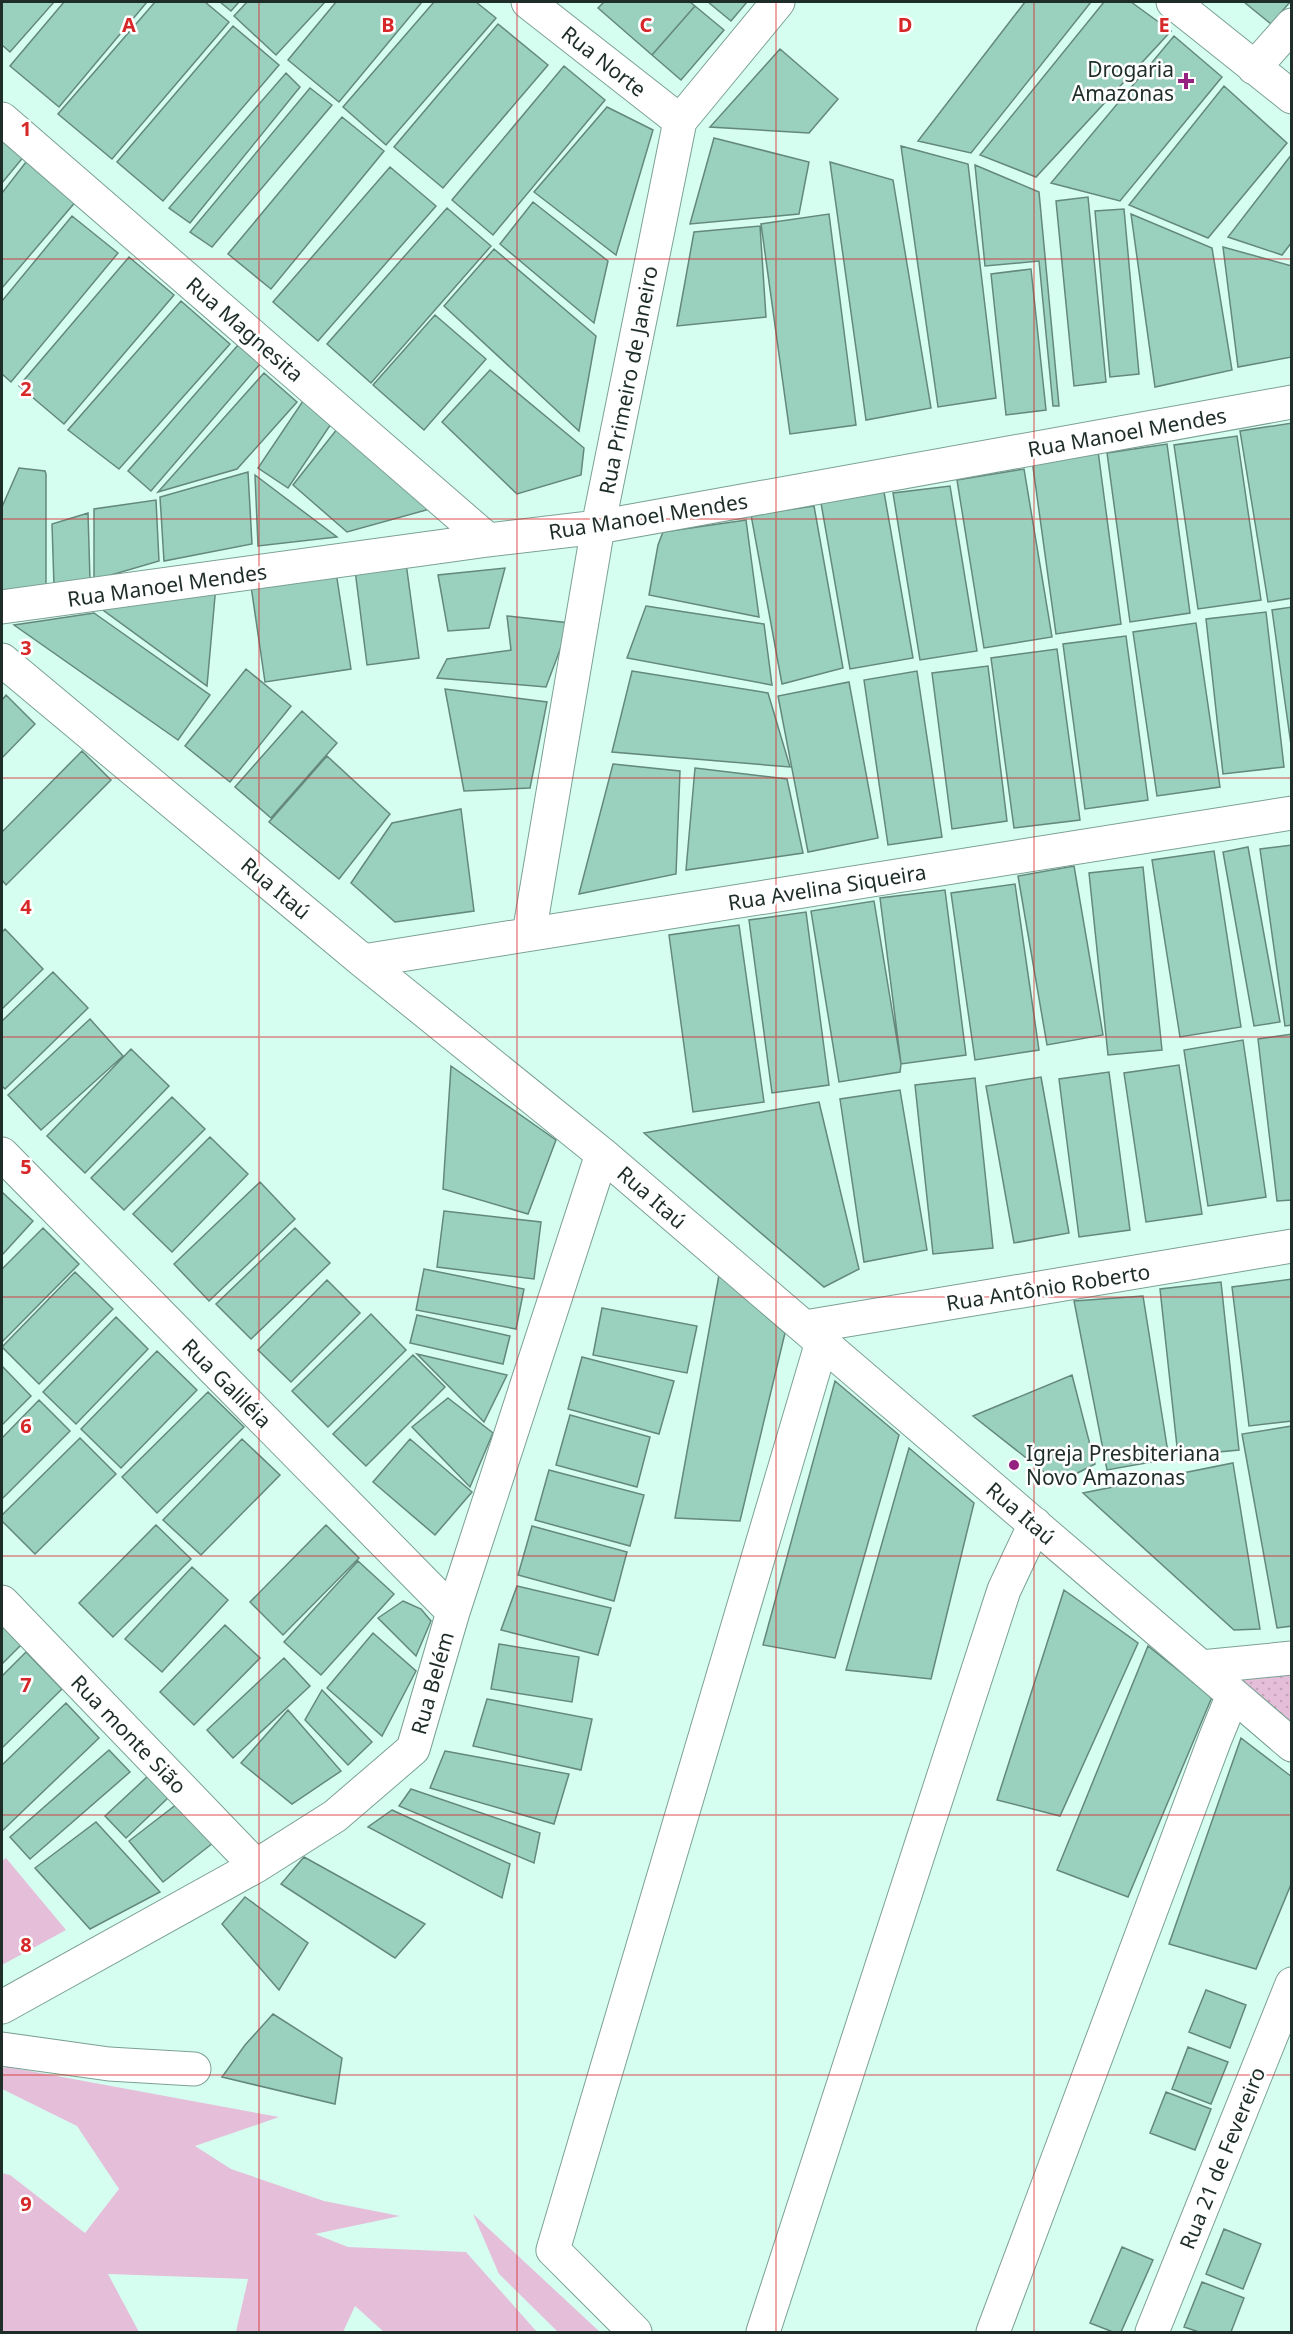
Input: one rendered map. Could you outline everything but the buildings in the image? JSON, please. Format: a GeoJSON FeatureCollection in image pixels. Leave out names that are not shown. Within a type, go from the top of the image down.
{"type":"FeatureCollection","features":[{"type":"Feature","properties":{"kind":"street","name":"Rua Norte"},"geometry":{"type":"LineString","coordinates":[[528,2],[680,121]]}},
{"type":"Feature","properties":{"kind":"street","name":"Rua Primeiro de Janeiro"},"geometry":{"type":"LineString","coordinates":[[529,934],[598,527],[680,121],[778,2]]}},
{"type":"Feature","properties":{"kind":"street"},"geometry":{"type":"LineString","coordinates":[[1173,2],[1292,97]]}},
{"type":"Feature","properties":{"kind":"street"},"geometry":{"type":"LineString","coordinates":[[1254,68],[1292,25]]}},
{"type":"Feature","properties":{"kind":"street","name":"Rua Magnesita"},"geometry":{"type":"LineString","coordinates":[[2,119],[488,540]]}},
{"type":"Feature","properties":{"kind":"street","name":"Rua Manoel Mendes"},"geometry":{"type":"LineString","coordinates":[[2,607],[598,527],[1292,402]]}},
{"type":"Feature","properties":{"kind":"street","name":"Rua Itaú"},"geometry":{"type":"LineString","coordinates":[[2,660],[363,961],[602,1154],[1292,1745]]}},
{"type":"Feature","properties":{"kind":"street","name":"Rua Avelina Siqueira"},"geometry":{"type":"LineString","coordinates":[[363,961],[1292,813]]}},
{"type":"Feature","properties":{"kind":"street","name":"Rua Galiléia"},"geometry":{"type":"LineString","coordinates":[[2,1154],[453,1612]]}},
{"type":"Feature","properties":{"kind":"street","name":"Rua Belém"},"geometry":{"type":"LineString","coordinates":[[2,2007],[256,1866],[334,1816],[413,1749],[453,1612],[602,1154]]}},
{"type":"Feature","properties":{"kind":"street","name":"Rua Antônio Roberto"},"geometry":{"type":"LineString","coordinates":[[813,1335],[1292,1246]]}},
{"type":"Feature","properties":{"kind":"street"},"geometry":{"type":"LineString","coordinates":[[635,2332],[553,2250],[813,1335]]}},
{"type":"Feature","properties":{"kind":"street"},"geometry":{"type":"LineString","coordinates":[[763,2332],[1004,1590],[1035,1524]]}},
{"type":"Feature","properties":{"kind":"street","name":"Rua monte Sião"},"geometry":{"type":"LineString","coordinates":[[2,1602],[256,1866]]}},
{"type":"Feature","properties":{"kind":"street"},"geometry":{"type":"LineString","coordinates":[[1201,1667],[1292,1658]]}},
{"type":"Feature","properties":{"kind":"street"},"geometry":{"type":"LineString","coordinates":[[993,2332],[1233,1695]]}},
{"type":"Feature","properties":{"kind":"street","name":"Rua 21 de Fevereiro"},"geometry":{"type":"LineString","coordinates":[[1152,2332],[1292,1984]]}},
{"type":"Feature","properties":{"kind":"street"},"geometry":{"type":"LineString","coordinates":[[2,2049],[109,2064],[194,2069]]}},
{"type":"Feature","properties":{"kind":"shaded area"},"geometry":{"type":"Polygon","coordinates":[[[1291,1661],[1291,1731],[1213,1671],[1291,1661]]]}},
{"type":"Feature","properties":{"kind":"shaded area"},"geometry":{"type":"Polygon","coordinates":[[[6,1858],[66,1930],[2,1965],[2,1861],[6,1858]]]}},
{"type":"Feature","properties":{"kind":"shaded area"},"geometry":{"type":"Polygon","coordinates":[[[8,2067],[279,2117],[195,2146],[231,2169],[324,2201],[400,2216],[315,2234],[348,2247],[466,2252],[537,2332],[384,2332],[355,2306],[343,2332],[236,2332],[248,2279],[108,2274],[139,2332],[2,2332],[2,2173],[10,2175],[85,2233],[119,2189],[77,2126],[2,2089],[2,2068],[8,2067]]]}},
{"type":"Feature","properties":{"kind":"shaded area"},"geometry":{"type":"Polygon","coordinates":[[[473,2214],[600,2332],[558,2332],[499,2274],[473,2214]]]}},
{"type":"Feature","properties":{"kind":"place","name":"Drogaria Amazonas"},"geometry":{"type":"Point","coordinates":[1186,81]}},
{"type":"Feature","properties":{"kind":"place","name":"Igreja Presbiteriana Novo Amazonas"},"geometry":{"type":"Point","coordinates":[1014,1465]}}]}
